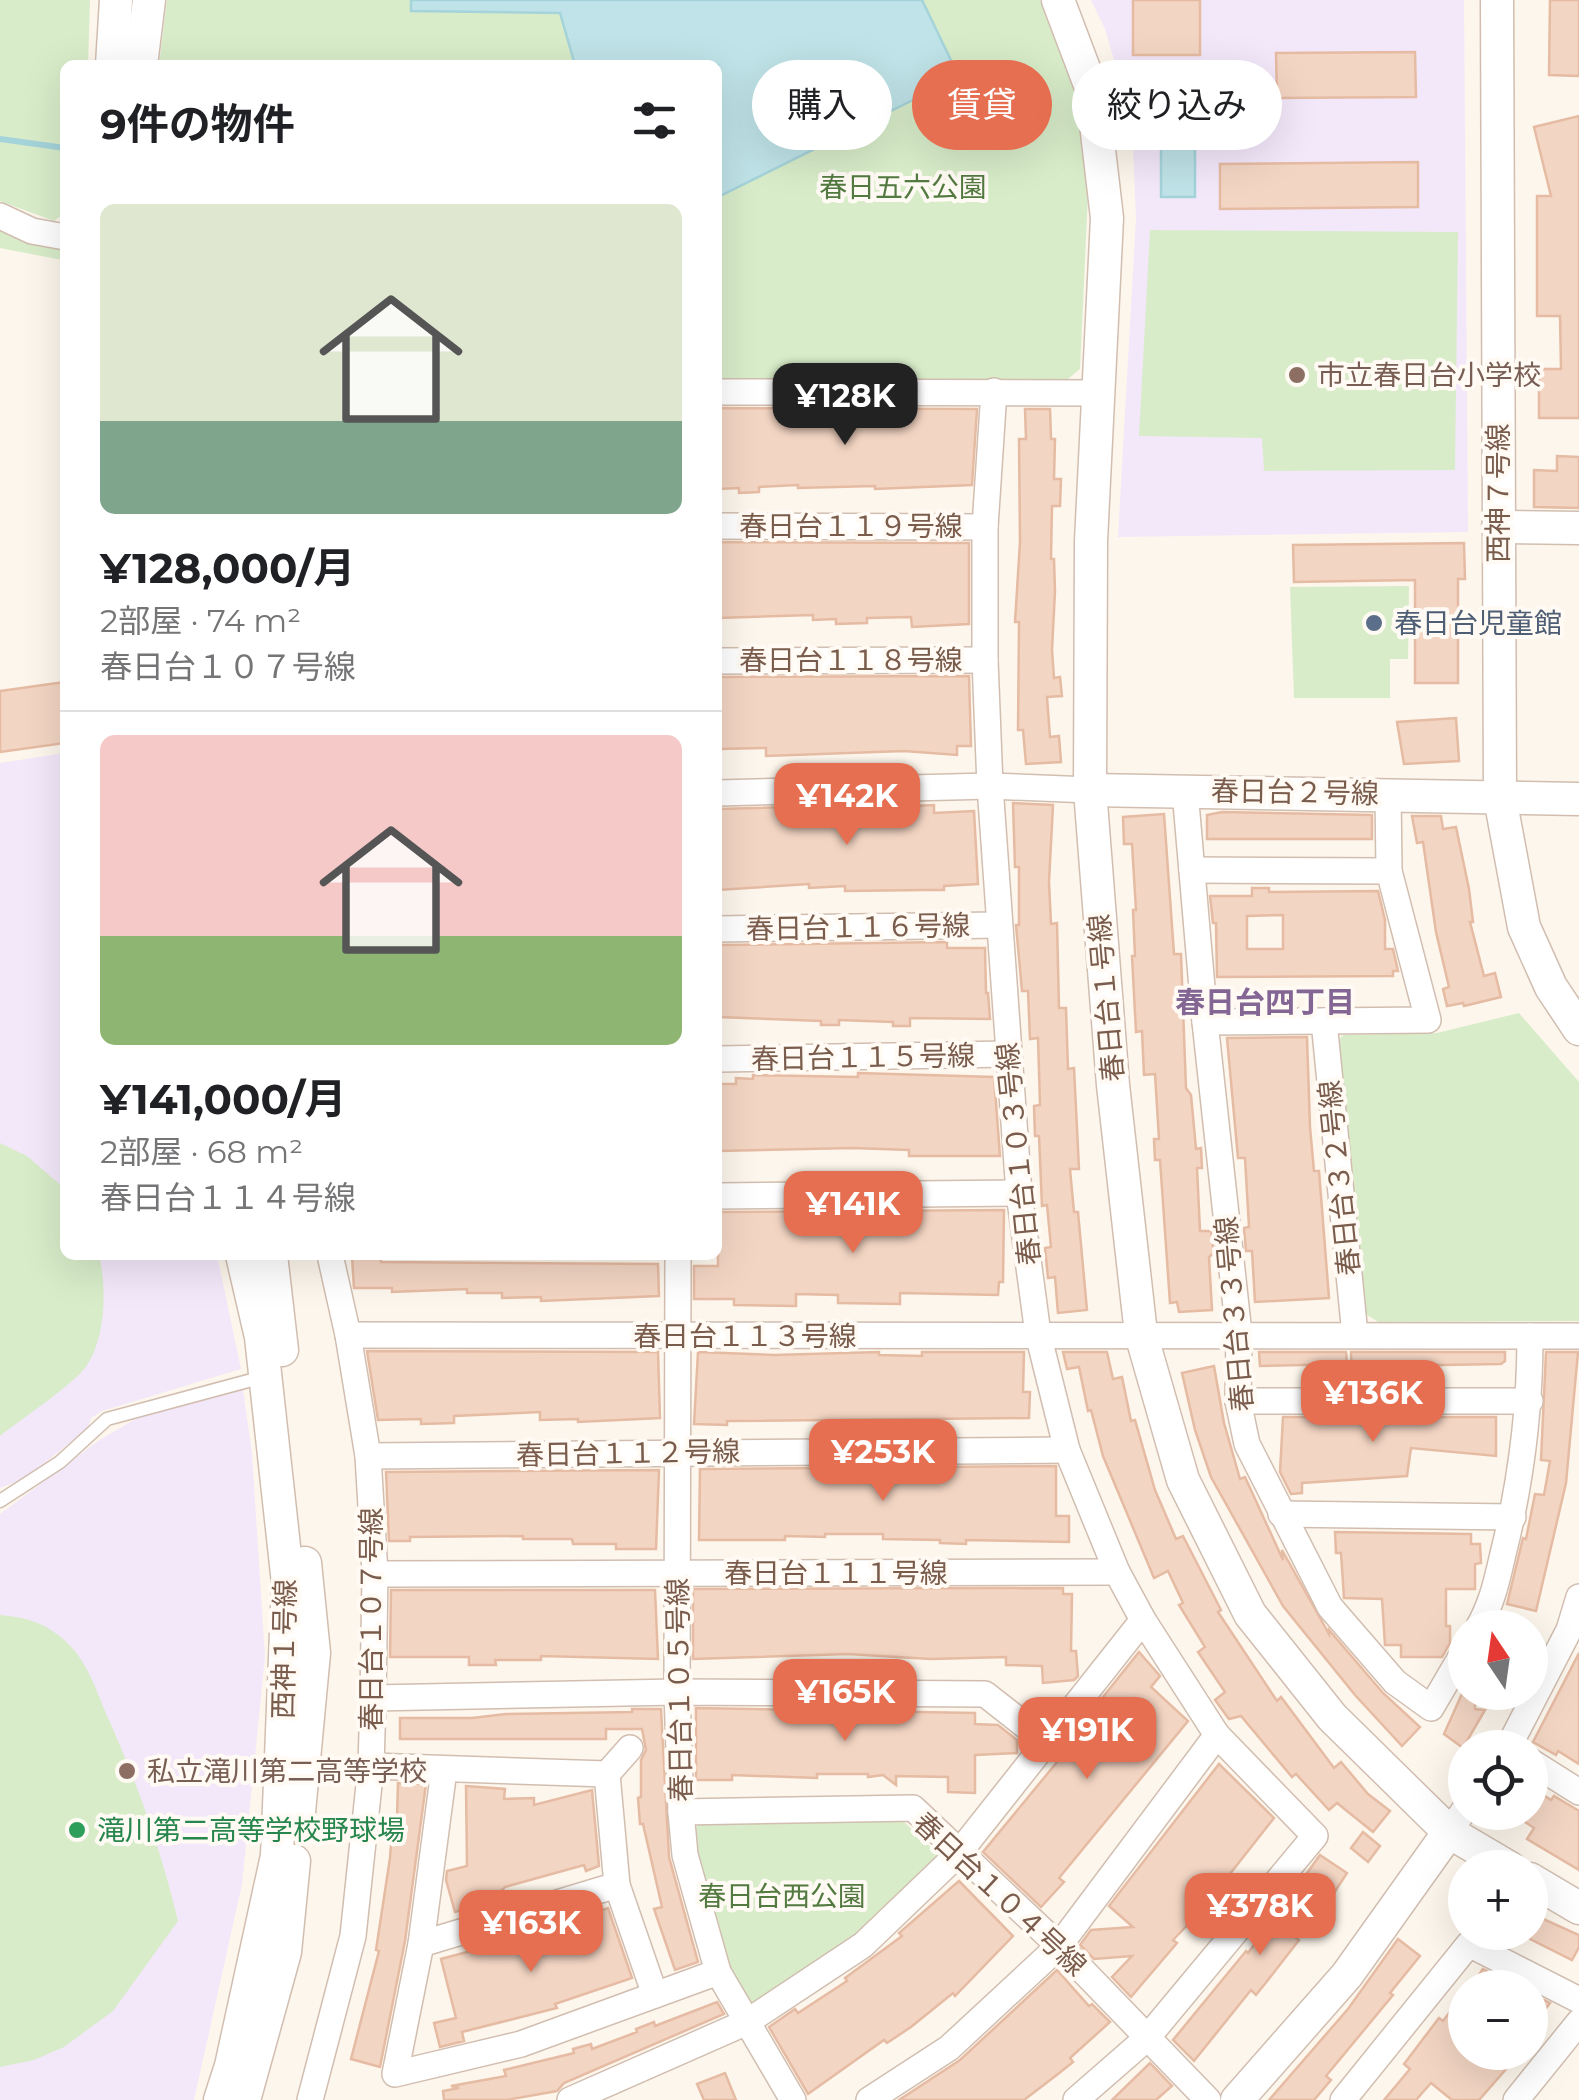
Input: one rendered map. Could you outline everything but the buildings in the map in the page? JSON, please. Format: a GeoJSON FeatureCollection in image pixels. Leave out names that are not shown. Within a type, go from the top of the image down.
{"type":"FeatureCollection","features":[{"type":"Feature","properties":{"kind":"street"},"geometry":{"type":"LineString","coordinates":[[112,60],[116,0]]}},
{"type":"Feature","properties":{"kind":"street"},"geometry":{"type":"LineString","coordinates":[[142,60],[148,0]]}},
{"type":"Feature","properties":{"kind":"street","name":"春日台１号線"},"geometry":{"type":"LineString","coordinates":[[1058,0],[1092,90],[1106,218],[1091,541],[1090,790],[1113,1085],[1142,1334],[1183,1480],[1250,1614],[1332,1717],[1448,1813]]}},
{"type":"Feature","properties":{"kind":"street","name":"西神７号線"},"geometry":{"type":"LineString","coordinates":[[1497,0],[1500,798],[1524,927],[1550,988],[1579,1029]]}},
{"type":"Feature","properties":{"kind":"street"},"geometry":{"type":"LineString","coordinates":[[0,216],[32,231],[60,237]]}},
{"type":"Feature","properties":{"kind":"street","name":"春日台１０３号線"},"geometry":{"type":"LineString","coordinates":[[994,390],[985,527],[990,786],[1019,1193],[1038,1334],[1068,1450],[1117,1572],[1143,1620],[1218,1735],[1314,1836],[1147,2038]]}},
{"type":"Feature","properties":{"kind":"street"},"geometry":{"type":"LineString","coordinates":[[722,392],[1098,393]]}},
{"type":"Feature","properties":{"kind":"street","name":"春日台１１９号線"},"geometry":{"type":"LineString","coordinates":[[722,526],[985,527]]}},
{"type":"Feature","properties":{"kind":"street"},"geometry":{"type":"LineString","coordinates":[[1498,526],[1579,528]]}},
{"type":"Feature","properties":{"kind":"street","name":"春日台１１８号線"},"geometry":{"type":"LineString","coordinates":[[722,660],[985,660]]}},
{"type":"Feature","properties":{"kind":"street"},"geometry":{"type":"LineString","coordinates":[[722,793],[990,786],[1090,790]]}},
{"type":"Feature","properties":{"kind":"street","name":"春日台２号線"},"geometry":{"type":"LineString","coordinates":[[1090,790],[1579,799]]}},
{"type":"Feature","properties":{"kind":"street","name":"春日台３３号線"},"geometry":{"type":"LineString","coordinates":[[1185,791],[1239,1334],[1238,1401],[1246,1444],[1330,1607],[1395,1682],[1431,1708],[1448,1679]]}},
{"type":"Feature","properties":{"kind":"street"},"geometry":{"type":"LineString","coordinates":[[1205,1022],[1428,1020],[1388,871],[1388,793]]}},
{"type":"Feature","properties":{"kind":"street"},"geometry":{"type":"LineString","coordinates":[[1192,870],[1388,871]]}},
{"type":"Feature","properties":{"kind":"street","name":"春日台１１６号線"},"geometry":{"type":"LineString","coordinates":[[722,928],[999,924]]}},
{"type":"Feature","properties":{"kind":"street","name":"春日台３２号線"},"geometry":{"type":"LineString","coordinates":[[1324,1021],[1354,1335]]}},
{"type":"Feature","properties":{"kind":"street","name":"春日台１１５号線"},"geometry":{"type":"LineString","coordinates":[[722,1059],[1008,1054]]}},
{"type":"Feature","properties":{"kind":"street"},"geometry":{"type":"LineString","coordinates":[[722,1196],[1019,1193]]}},
{"type":"Feature","properties":{"kind":"street","name":"西神１号線"},"geometry":{"type":"LineString","coordinates":[[220,2100],[232,2066],[277,1856],[288,1582],[261,1337],[243,1260]]}},
{"type":"Feature","properties":{"kind":"street","name":"西神１号線"},"geometry":{"type":"LineString","coordinates":[[244,2100],[285,1952],[314,1653],[272,1260]]}},
{"type":"Feature","properties":{"kind":"street","name":"春日台１０７号線"},"geometry":{"type":"LineString","coordinates":[[310,2100],[354,1936],[371,1766],[373,1698],[375,1574],[368,1456],[331,1260]]}},
{"type":"Feature","properties":{"kind":"street","name":"春日台１０５号線"},"geometry":{"type":"LineString","coordinates":[[678,1260],[677,1692],[685,1856],[718,1972],[793,2100]]}},
{"type":"Feature","properties":{"kind":"street","name":"春日台１１３号線"},"geometry":{"type":"LineString","coordinates":[[348,1335],[1579,1336]]}},
{"type":"Feature","properties":{"kind":"street"},"geometry":{"type":"LineString","coordinates":[[1489,1610],[1513,1517],[1530,1402],[1530,1336]]}},
{"type":"Feature","properties":{"kind":"street"},"geometry":{"type":"LineString","coordinates":[[1238,1401],[1530,1402]]}},
{"type":"Feature","properties":{"kind":"street","name":"春日台１１２号線"},"geometry":{"type":"LineString","coordinates":[[368,1456],[1068,1450]]}},
{"type":"Feature","properties":{"kind":"street"},"geometry":{"type":"LineString","coordinates":[[1280,1514],[1513,1517]]}},
{"type":"Feature","properties":{"kind":"street","name":"春日台１１１号線"},"geometry":{"type":"LineString","coordinates":[[375,1574],[1117,1572]]}},
{"type":"Feature","properties":{"kind":"street"},"geometry":{"type":"LineString","coordinates":[[1518,1730],[1574,1634],[1579,1597]]}},
{"type":"Feature","properties":{"kind":"street"},"geometry":{"type":"LineString","coordinates":[[570,2100],[747,2022],[864,1945],[958,1854],[1143,1620]]}},
{"type":"Feature","properties":{"kind":"street"},"geometry":{"type":"LineString","coordinates":[[373,1698],[677,1692],[985,1694],[1045,1741]]}},
{"type":"Feature","properties":{"kind":"street"},"geometry":{"type":"LineString","coordinates":[[869,2100],[949,2048],[1058,1946],[1218,1735]]}},
{"type":"Feature","properties":{"kind":"street"},"geometry":{"type":"LineString","coordinates":[[630,1748],[607,1774],[617,1886],[655,1996]]}},
{"type":"Feature","properties":{"kind":"street"},"geometry":{"type":"LineString","coordinates":[[371,1766],[607,1774]]}},
{"type":"Feature","properties":{"kind":"street"},"geometry":{"type":"LineString","coordinates":[[444,1770],[421,1944],[395,2074],[521,2044],[718,1972]]}},
{"type":"Feature","properties":{"kind":"street"},"geometry":{"type":"LineString","coordinates":[[1548,1772],[1579,1792]]}},
{"type":"Feature","properties":{"kind":"street","name":"春日台１０４号線"},"geometry":{"type":"LineString","coordinates":[[680,1812],[913,1808],[1058,1946],[1208,2100]]}},
{"type":"Feature","properties":{"kind":"street"},"geometry":{"type":"LineString","coordinates":[[1238,2100],[1346,1975],[1450,1830]]}},
{"type":"Feature","properties":{"kind":"street","name":"春日台１号線"},"geometry":{"type":"LineString","coordinates":[[1468,1830],[1490,1850]]}},
{"type":"Feature","properties":{"kind":"street"},"geometry":{"type":"LineString","coordinates":[[421,1944],[617,1886]]}},
{"type":"Feature","properties":{"kind":"street"},"geometry":{"type":"LineString","coordinates":[[1548,1890],[1579,1908]]}},
{"type":"Feature","properties":{"kind":"street"},"geometry":{"type":"LineString","coordinates":[[1342,2100],[1469,1944],[1579,2000]]}},
{"type":"Feature","properties":{"kind":"street"},"geometry":{"type":"LineString","coordinates":[[1516,2100],[1579,2022]]}},
{"type":"Feature","properties":{"kind":"street"},"geometry":{"type":"LineString","coordinates":[[1076,2100],[1147,2038]]}},
{"type":"Feature","properties":{"kind":"lane"},"geometry":{"type":"LineString","coordinates":[[0,1501],[60,1462],[107,1419],[265,1376]]}},
{"type":"Feature","properties":{"kind":"shaded area","name":"市立春日台小学校"},"geometry":{"type":"Polygon","coordinates":[[[1091,0],[1464,0],[1468,532],[1118,537],[1136,218],[1133,150],[1282,150],[1282,60],[1114,60],[1091,0]]]}},
{"type":"Feature","properties":{"kind":"shaded area"},"geometry":{"type":"Polygon","coordinates":[[[60,754],[60,1260],[218,1260],[241,1369],[102,1411],[91,1418],[88,1428],[26,1478],[0,1488],[0,763],[60,754]]]}},
{"type":"Feature","properties":{"kind":"shaded area","name":"私立滝川第二高等学校"},"geometry":{"type":"Polygon","coordinates":[[[243,1390],[252,1453],[265,1657],[242,1884],[194,2100],[0,2100],[0,1514],[101,1439],[139,1417],[243,1390]]]}},
{"type":"Feature","properties":{"kind":"green space"},"geometry":{"type":"Polygon","coordinates":[[[0,0],[90,0],[88,60],[60,60],[60,217],[54,221],[0,201],[0,0]]]}},
{"type":"Feature","properties":{"kind":"green space","name":"春日五六公園"},"geometry":{"type":"Polygon","coordinates":[[[167,0],[1040,0],[1072,69],[1072,150],[1085,150],[1089,173],[1080,369],[1068,379],[722,379],[722,60],[160,60],[167,0]]]}},
{"type":"Feature","properties":{"kind":"green space"},"geometry":{"type":"Polygon","coordinates":[[[0,229],[60,243],[60,260],[0,248],[0,229]]]}},
{"type":"Feature","properties":{"kind":"green space"},"geometry":{"type":"Polygon","coordinates":[[[1150,230],[1458,232],[1455,470],[1264,471],[1262,438],[1139,436],[1150,230]]]}},
{"type":"Feature","properties":{"kind":"green space"},"geometry":{"type":"Polygon","coordinates":[[[1409,586],[1408,659],[1390,659],[1390,698],[1294,698],[1290,587],[1409,586]]]}},
{"type":"Feature","properties":{"kind":"green space"},"geometry":{"type":"Polygon","coordinates":[[[1519,1013],[1579,1082],[1579,1321],[1378,1322],[1358,1309],[1335,1045],[1343,1035],[1437,1033],[1519,1013]]]}},
{"type":"Feature","properties":{"kind":"green space"},"geometry":{"type":"Polygon","coordinates":[[[0,1143],[27,1156],[60,1185],[60,1260],[100,1260],[104,1298],[97,1343],[85,1368],[0,1436],[0,1143]]]}},
{"type":"Feature","properties":{"kind":"green space","name":"滝川第二高等学校野球場"},"geometry":{"type":"Polygon","coordinates":[[[0,1615],[49,1628],[85,1665],[139,1793],[178,1921],[113,2011],[64,2047],[34,2060],[0,2067],[0,1615]]]}},
{"type":"Feature","properties":{"kind":"green space","name":"春日台西公園"},"geometry":{"type":"Polygon","coordinates":[[[900,1818],[938,1854],[859,1935],[753,2007],[741,2000],[708,1918],[690,1835],[700,1823],[900,1818]]]}},
{"type":"Feature","properties":{"kind":"water"},"geometry":{"type":"Polygon","coordinates":[[[411,0],[922,0],[951,60],[912,60],[912,100],[892,110],[892,60],[752,60],[752,150],[812,150],[722,195],[722,60],[574,60],[560,13],[411,11],[411,0]]]}},
{"type":"Feature","properties":{"kind":"water"},"geometry":{"type":"Polygon","coordinates":[[[1161,150],[1195,150],[1195,197],[1161,197],[1161,150]]]}},
{"type":"Feature","properties":{"kind":"waterway"},"geometry":{"type":"LineString","coordinates":[[0,139],[60,147]]}},
{"type":"Feature","properties":{"kind":"place","name":"市立春日台小学校"},"geometry":{"type":"Point","coordinates":[1297,375]}},
{"type":"Feature","properties":{"kind":"place","name":"春日台児童館"},"geometry":{"type":"Point","coordinates":[1374,623]}},
{"type":"Feature","properties":{"kind":"place","name":"私立滝川第二高等学校"},"geometry":{"type":"Point","coordinates":[127,1771]}},
{"type":"Feature","properties":{"kind":"place","name":"滝川第二高等学校野球場"},"geometry":{"type":"Point","coordinates":[77,1830]}},
{"type":"Feature","properties":{"kind":"district","name":"春日台四丁目"},"geometry":{"type":"Point","coordinates":[1265,1003]}}]}
